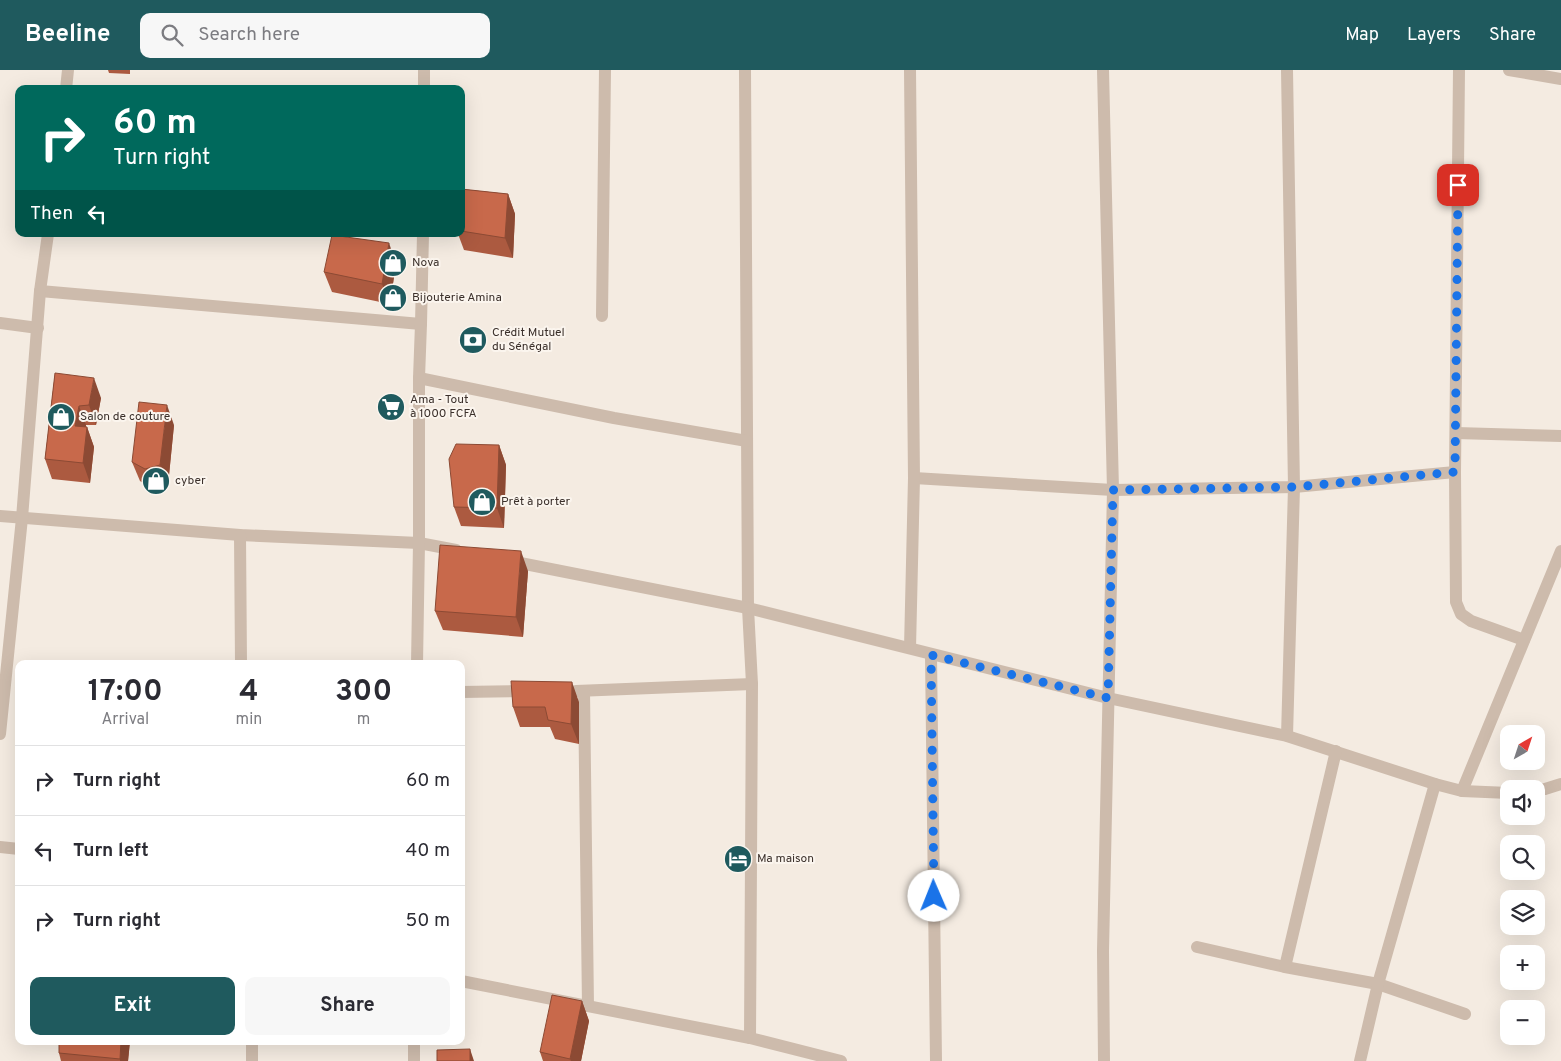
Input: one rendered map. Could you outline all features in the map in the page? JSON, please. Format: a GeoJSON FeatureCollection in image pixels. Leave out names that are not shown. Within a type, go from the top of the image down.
{"type":"FeatureCollection","features":[{"type":"Feature","properties":{"kind":"street"},"geometry":{"type":"LineString","coordinates":[[66,85],[68,70]]}},
{"type":"Feature","properties":{"kind":"street"},"geometry":{"type":"LineString","coordinates":[[424,70],[424,85]]}},
{"type":"Feature","properties":{"kind":"street"},"geometry":{"type":"LineString","coordinates":[[602,316],[605,70]]}},
{"type":"Feature","properties":{"kind":"street"},"geometry":{"type":"LineString","coordinates":[[745,70],[746,441],[748,608],[752,684],[750,1038]]}},
{"type":"Feature","properties":{"kind":"street"},"geometry":{"type":"LineString","coordinates":[[910,70],[914,478],[910,648]]}},
{"type":"Feature","properties":{"kind":"street"},"geometry":{"type":"LineString","coordinates":[[1103,70],[1113,490],[1103,951],[1104,1061]]}},
{"type":"Feature","properties":{"kind":"street"},"geometry":{"type":"LineString","coordinates":[[1287,70],[1294,487],[1287,736]]}},
{"type":"Feature","properties":{"kind":"street"},"geometry":{"type":"LineString","coordinates":[[1459,70],[1455,472],[1456,602],[1460,614],[1471,621],[1524,640]]}},
{"type":"Feature","properties":{"kind":"street"},"geometry":{"type":"LineString","coordinates":[[1509,70],[1561,79]]}},
{"type":"Feature","properties":{"kind":"street"},"geometry":{"type":"LineString","coordinates":[[0,731],[22,518],[40,291],[48,237]]}},
{"type":"Feature","properties":{"kind":"street"},"geometry":{"type":"LineString","coordinates":[[417,660],[422,237]]}},
{"type":"Feature","properties":{"kind":"street"},"geometry":{"type":"LineString","coordinates":[[40,291],[421,324]]}},
{"type":"Feature","properties":{"kind":"street"},"geometry":{"type":"LineString","coordinates":[[0,323],[38,328]]}},
{"type":"Feature","properties":{"kind":"street"},"geometry":{"type":"LineString","coordinates":[[419,378],[614,418],[746,441]]}},
{"type":"Feature","properties":{"kind":"street"},"geometry":{"type":"LineString","coordinates":[[1456,433],[1561,436]]}},
{"type":"Feature","properties":{"kind":"street"},"geometry":{"type":"LineString","coordinates":[[914,478],[1113,490],[1294,487],[1455,472]]}},
{"type":"Feature","properties":{"kind":"street"},"geometry":{"type":"LineString","coordinates":[[0,516],[240,535],[419,542],[468,552]]}},
{"type":"Feature","properties":{"kind":"street"},"geometry":{"type":"LineString","coordinates":[[240,535],[241,660]]}},
{"type":"Feature","properties":{"kind":"street"},"geometry":{"type":"LineString","coordinates":[[497,558],[748,608],[1108,698],[1287,736],[1462,791],[1500,793]]}},
{"type":"Feature","properties":{"kind":"street"},"geometry":{"type":"LineString","coordinates":[[1462,791],[1560,558]]}},
{"type":"Feature","properties":{"kind":"street"},"geometry":{"type":"LineString","coordinates":[[931,655],[936,1061]]}},
{"type":"Feature","properties":{"kind":"street"},"geometry":{"type":"LineString","coordinates":[[565,691],[752,684]]}},
{"type":"Feature","properties":{"kind":"street"},"geometry":{"type":"LineString","coordinates":[[465,692],[537,691]]}},
{"type":"Feature","properties":{"kind":"street"},"geometry":{"type":"LineString","coordinates":[[584,691],[588,1006]]}},
{"type":"Feature","properties":{"kind":"street"},"geometry":{"type":"LineString","coordinates":[[1285,967],[1336,751]]}},
{"type":"Feature","properties":{"kind":"street"},"geometry":{"type":"LineString","coordinates":[[1360,1061],[1378,984],[1435,784]]}},
{"type":"Feature","properties":{"kind":"street"},"geometry":{"type":"LineString","coordinates":[[1545,790],[1561,784]]}},
{"type":"Feature","properties":{"kind":"street"},"geometry":{"type":"LineString","coordinates":[[0,847],[15,849]]}},
{"type":"Feature","properties":{"kind":"street"},"geometry":{"type":"LineString","coordinates":[[1196,946],[1285,967],[1378,984],[1465,1014]]}},
{"type":"Feature","properties":{"kind":"street"},"geometry":{"type":"LineString","coordinates":[[465,983],[750,1038],[841,1061]]}},
{"type":"Feature","properties":{"kind":"street"},"geometry":{"type":"LineString","coordinates":[[252,1045],[252,1061]]}},
{"type":"Feature","properties":{"kind":"street"},"geometry":{"type":"LineString","coordinates":[[414,1045],[414,1061]]}},
{"type":"Feature","properties":{"kind":"building"},"geometry":{"type":"Polygon","coordinates":[[[465,189],[508,194],[505,238],[465,232],[465,189]]]}},
{"type":"Feature","properties":{"kind":"building"},"geometry":{"type":"Polygon","coordinates":[[[332,237],[346,237],[389,243],[382,284],[324,272],[332,237]]]}},
{"type":"Feature","properties":{"kind":"building"},"geometry":{"type":"Polygon","coordinates":[[[55,373],[94,378],[89,405],[79,406],[75,426],[87,427],[83,463],[45,459],[55,373]]]}},
{"type":"Feature","properties":{"kind":"building"},"geometry":{"type":"Polygon","coordinates":[[[139,402],[167,405],[160,465],[145,469],[132,462],[139,402]]]}},
{"type":"Feature","properties":{"kind":"building"},"geometry":{"type":"Polygon","coordinates":[[[456,444],[499,445],[497,508],[454,507],[449,459],[456,444]]]}},
{"type":"Feature","properties":{"kind":"building"},"geometry":{"type":"Polygon","coordinates":[[[440,545],[521,551],[516,617],[435,611],[440,545]]]}},
{"type":"Feature","properties":{"kind":"building"},"geometry":{"type":"Polygon","coordinates":[[[511,681],[572,682],[571,724],[548,720],[545,707],[513,707],[511,681]]]}},
{"type":"Feature","properties":{"kind":"building"},"geometry":{"type":"Polygon","coordinates":[[[552,995],[582,1001],[570,1059],[540,1052],[552,995]]]}},
{"type":"Feature","properties":{"kind":"building"},"geometry":{"type":"Polygon","coordinates":[[[59,1045],[121,1045],[120,1059],[59,1053],[59,1045]]]}},
{"type":"Feature","properties":{"kind":"building"},"geometry":{"type":"Polygon","coordinates":[[[470,1049],[470,1061],[437,1061],[437,1050],[470,1049]]]}},
{"type":"Feature","properties":{"kind":"place","name":"Nova"},"geometry":{"type":"Point","coordinates":[393,263]}},
{"type":"Feature","properties":{"kind":"place","name":"Bijouterie Amina"},"geometry":{"type":"Point","coordinates":[393,298]}},
{"type":"Feature","properties":{"kind":"place","name":"Crédit Mutuel du Sénégal"},"geometry":{"type":"Point","coordinates":[473,340]}},
{"type":"Feature","properties":{"kind":"place","name":"Ama - Tout à 1000 FCFA"},"geometry":{"type":"Point","coordinates":[391,407]}},
{"type":"Feature","properties":{"kind":"place","name":"Salon de couture"},"geometry":{"type":"Point","coordinates":[61,417]}},
{"type":"Feature","properties":{"kind":"place","name":"cyber"},"geometry":{"type":"Point","coordinates":[156,481]}},
{"type":"Feature","properties":{"kind":"place","name":"Prêt à porter"},"geometry":{"type":"Point","coordinates":[482,502]}},
{"type":"Feature","properties":{"kind":"place","name":"Ma maison"},"geometry":{"type":"Point","coordinates":[738,859]}},
{"type":"Feature","properties":{"kind":"route"},"geometry":{"type":"LineString","coordinates":[[934,896],[931,655],[1108,698],[1113,490],[1294,487],[1455,472],[1458,185]]}}]}
